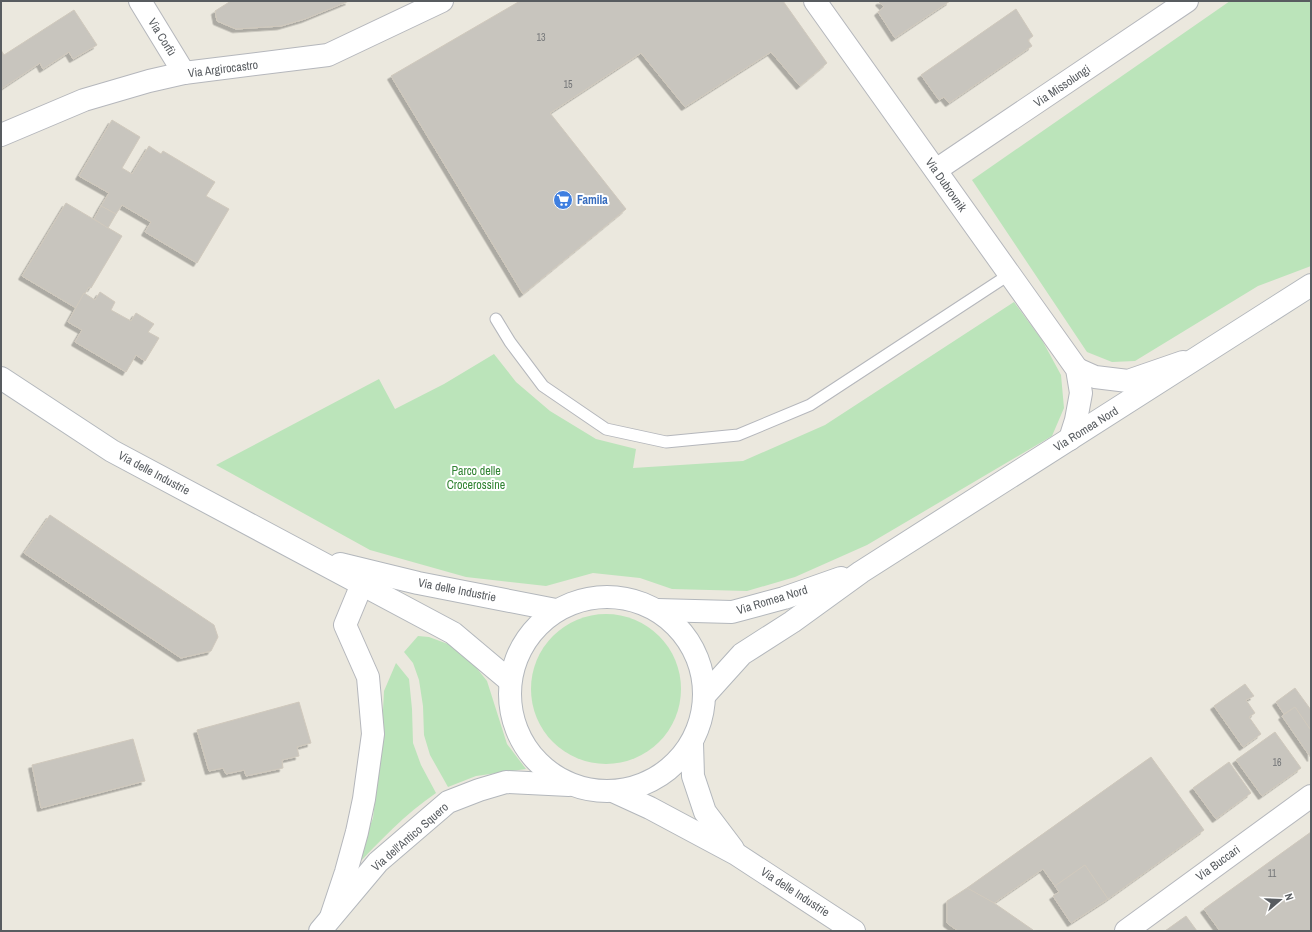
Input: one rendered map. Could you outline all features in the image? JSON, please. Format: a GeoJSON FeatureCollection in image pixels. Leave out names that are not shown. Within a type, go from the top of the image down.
{"type":"FeatureCollection","features":[{"type":"Feature","properties":{"kind":"street","name":"Via Corfù"},"geometry":{"type":"LineString","coordinates":[[140,1],[184,73]]}},
{"type":"Feature","properties":{"kind":"street","name":"Via Argirocastro"},"geometry":{"type":"LineString","coordinates":[[1,135],[84,100],[149,81],[184,73],[328,55],[442,1]]}},
{"type":"Feature","properties":{"kind":"street","name":"Via Missolungi"},"geometry":{"type":"LineString","coordinates":[[936,170],[989,136],[1187,1]]}},
{"type":"Feature","properties":{"kind":"street","name":"Via Dubrovnik"},"geometry":{"type":"LineString","coordinates":[[821,3],[936,170],[1077,369],[1081,393],[1076,420],[1070,439]]}},
{"type":"Feature","properties":{"kind":"street","name":"Via Romea Nord"},"geometry":{"type":"LineString","coordinates":[[705,695],[742,654],[792,622],[862,572],[1311,286]]}},
{"type":"Feature","properties":{"kind":"street"},"geometry":{"type":"LineString","coordinates":[[1077,369],[1095,377],[1128,381],[1201,356]]}},
{"type":"Feature","properties":{"kind":"street","name":"Via delle Industrie"},"geometry":{"type":"LineString","coordinates":[[1,378],[112,451],[454,633],[510,681]]}},
{"type":"Feature","properties":{"kind":"street","name":"Via delle Industrie"},"geometry":{"type":"LineString","coordinates":[[312,557],[418,583],[556,610]]}},
{"type":"Feature","properties":{"kind":"street","name":"Via Romea Nord"},"geometry":{"type":"LineString","coordinates":[[657,610],[732,612],[784,598],[862,572]]}},
{"type":"Feature","properties":{"kind":"street"},"geometry":{"type":"LineString","coordinates":[[325,924],[346,872],[357,832],[364,799],[373,734],[368,677],[345,625],[362,584],[388,575]]}},
{"type":"Feature","properties":{"kind":"street"},"geometry":{"type":"LineString","coordinates":[[606,596],[632,600],[657,610],[683,632],[699,662],[705,695],[701,720],[692,743],[672,767],[646,784],[615,792],[593,791],[571,785],[544,769],[523,744],[511,714],[510,681],[518,653],[534,629],[556,610],[580,600],[606,596]]}},
{"type":"Feature","properties":{"kind":"street","name":"Via delle Industrie"},"geometry":{"type":"LineString","coordinates":[[692,743],[693,776],[705,812],[736,854]]}},
{"type":"Feature","properties":{"kind":"street","name":"Via dell'Antico Squero"},"geometry":{"type":"LineString","coordinates":[[325,924],[378,862],[448,802],[479,790],[506,782],[571,785]]}},
{"type":"Feature","properties":{"kind":"street","name":"Via delle Industrie"},"geometry":{"type":"LineString","coordinates":[[615,792],[650,808],[736,854],[854,931]]}},
{"type":"Feature","properties":{"kind":"street","name":"Via Buccari"},"geometry":{"type":"LineString","coordinates":[[1126,931],[1311,796]]}},
{"type":"Feature","properties":{"kind":"lane"},"geometry":{"type":"LineString","coordinates":[[496,319],[510,342],[543,386],[606,429],[666,442],[738,436],[810,405],[1010,274]]}},
{"type":"Feature","properties":{"kind":"green space"},"geometry":{"type":"Polygon","coordinates":[[[1230,1],[1311,1],[1311,266],[1258,286],[1135,361],[1112,362],[1087,352],[972,180],[1230,1]]]}},
{"type":"Feature","properties":{"kind":"green space","name":"Parco delle Crocerossine"},"geometry":{"type":"Polygon","coordinates":[[[1014,302],[1042,340],[1061,375],[1064,408],[1052,436],[867,545],[795,577],[747,591],[672,589],[640,578],[593,573],[546,586],[466,577],[370,550],[216,465],[379,379],[395,409],[444,384],[494,354],[516,382],[550,411],[596,439],[636,449],[633,468],[743,461],[825,425],[1014,302]]]}},
{"type":"Feature","properties":{"kind":"green space"},"geometry":{"type":"Polygon","coordinates":[[[599,614],[613,614],[628,617],[641,623],[654,631],[664,641],[678,667],[681,689],[680,704],[675,718],[664,737],[654,747],[628,761],[613,764],[599,764],[584,761],[571,755],[558,747],[548,737],[534,711],[531,696],[531,682],[534,667],[540,654],[548,641],[558,631],[584,617],[599,614]]]}},
{"type":"Feature","properties":{"kind":"green space"},"geometry":{"type":"Polygon","coordinates":[[[418,636],[429,637],[448,644],[467,656],[487,681],[507,744],[526,769],[476,776],[448,787],[430,755],[424,735],[423,706],[419,680],[413,663],[404,652],[418,636]]]}},
{"type":"Feature","properties":{"kind":"green space"},"geometry":{"type":"Polygon","coordinates":[[[396,663],[409,679],[413,743],[421,765],[436,793],[403,819],[354,868],[373,818],[381,748],[384,691],[396,663]]]}},
{"type":"Feature","properties":{"kind":"building"},"geometry":{"type":"Polygon","coordinates":[[[231,1],[349,1],[305,19],[281,26],[236,29],[217,21],[215,11],[231,1]]]}},
{"type":"Feature","properties":{"kind":"building"},"geometry":{"type":"Polygon","coordinates":[[[520,1],[783,1],[827,63],[800,86],[771,52],[685,107],[641,53],[550,113],[626,209],[523,294],[391,76],[520,1]]]}},
{"type":"Feature","properties":{"kind":"building"},"geometry":{"type":"Polygon","coordinates":[[[950,1],[895,38],[878,12],[884,7],[879,2],[950,1]]]}},
{"type":"Feature","properties":{"kind":"building"},"geometry":{"type":"Polygon","coordinates":[[[1016,9],[1033,36],[1028,40],[1032,46],[949,103],[944,97],[939,100],[921,75],[1016,9]]]}},
{"type":"Feature","properties":{"kind":"building"},"geometry":{"type":"Polygon","coordinates":[[[74,10],[97,45],[73,59],[69,52],[43,69],[40,63],[1,89],[1,50],[4,55],[74,10]]]}},
{"type":"Feature","properties":{"kind":"building"},"geometry":{"type":"Polygon","coordinates":[[[112,120],[140,137],[122,168],[132,174],[149,146],[161,154],[163,151],[215,182],[206,196],[229,209],[197,263],[145,232],[151,222],[122,205],[116,214],[101,206],[109,193],[79,176],[112,120]]]}},
{"type":"Feature","properties":{"kind":"building"},"geometry":{"type":"Polygon","coordinates":[[[66,203],[122,236],[91,288],[89,287],[76,308],[22,276],[66,203]]]}},
{"type":"Feature","properties":{"kind":"building"},"geometry":{"type":"Polygon","coordinates":[[[101,206],[116,214],[108,228],[94,219],[101,206]]]}},
{"type":"Feature","properties":{"kind":"building"},"geometry":{"type":"Polygon","coordinates":[[[100,292],[115,302],[111,310],[131,321],[136,313],[154,324],[148,332],[159,338],[145,361],[136,355],[126,372],[75,342],[82,330],[68,322],[84,293],[95,300],[100,292]]]}},
{"type":"Feature","properties":{"kind":"building"},"geometry":{"type":"Polygon","coordinates":[[[50,515],[214,625],[218,637],[211,651],[181,658],[24,553],[50,515]]]}},
{"type":"Feature","properties":{"kind":"building"},"geometry":{"type":"Polygon","coordinates":[[[1245,684],[1254,696],[1246,700],[1255,713],[1249,717],[1261,734],[1243,747],[1214,706],[1245,684]]]}},
{"type":"Feature","properties":{"kind":"building"},"geometry":{"type":"Polygon","coordinates":[[[1295,688],[1311,710],[1310,729],[1295,707],[1284,714],[1276,702],[1295,688]]]}},
{"type":"Feature","properties":{"kind":"building"},"geometry":{"type":"Polygon","coordinates":[[[299,702],[311,743],[297,747],[299,756],[282,760],[283,768],[246,776],[244,770],[226,774],[223,768],[209,771],[197,730],[299,702]]]}},
{"type":"Feature","properties":{"kind":"building"},"geometry":{"type":"Polygon","coordinates":[[[1295,707],[1310,729],[1311,728],[1311,758],[1282,716],[1295,707]]]}},
{"type":"Feature","properties":{"kind":"building"},"geometry":{"type":"Polygon","coordinates":[[[1275,732],[1301,768],[1262,796],[1236,760],[1275,732]]]}},
{"type":"Feature","properties":{"kind":"building"},"geometry":{"type":"Polygon","coordinates":[[[133,739],[145,781],[41,808],[32,765],[133,739]]]}},
{"type":"Feature","properties":{"kind":"building"},"geometry":{"type":"Polygon","coordinates":[[[1151,757],[1204,830],[1108,899],[1085,865],[1055,886],[1043,869],[994,903],[967,888],[1151,757]]]}},
{"type":"Feature","properties":{"kind":"building"},"geometry":{"type":"Polygon","coordinates":[[[1229,762],[1251,793],[1216,819],[1193,788],[1229,762]]]}},
{"type":"Feature","properties":{"kind":"building"},"geometry":{"type":"Polygon","coordinates":[[[1311,832],[1311,931],[1220,931],[1204,909],[1311,832]]]}},
{"type":"Feature","properties":{"kind":"building"},"geometry":{"type":"Polygon","coordinates":[[[1085,865],[1108,899],[1071,923],[1053,896],[1059,892],[1055,886],[1085,865]]]}},
{"type":"Feature","properties":{"kind":"building"},"geometry":{"type":"Polygon","coordinates":[[[967,888],[994,903],[1033,931],[958,931],[947,923],[947,901],[967,888]]]}},
{"type":"Feature","properties":{"kind":"building"},"geometry":{"type":"Polygon","coordinates":[[[1186,916],[1197,931],[1165,931],[1186,916]]]}},
{"type":"Feature","properties":{"kind":"place","name":"Famila"},"geometry":{"type":"Point","coordinates":[563,200]}}]}
